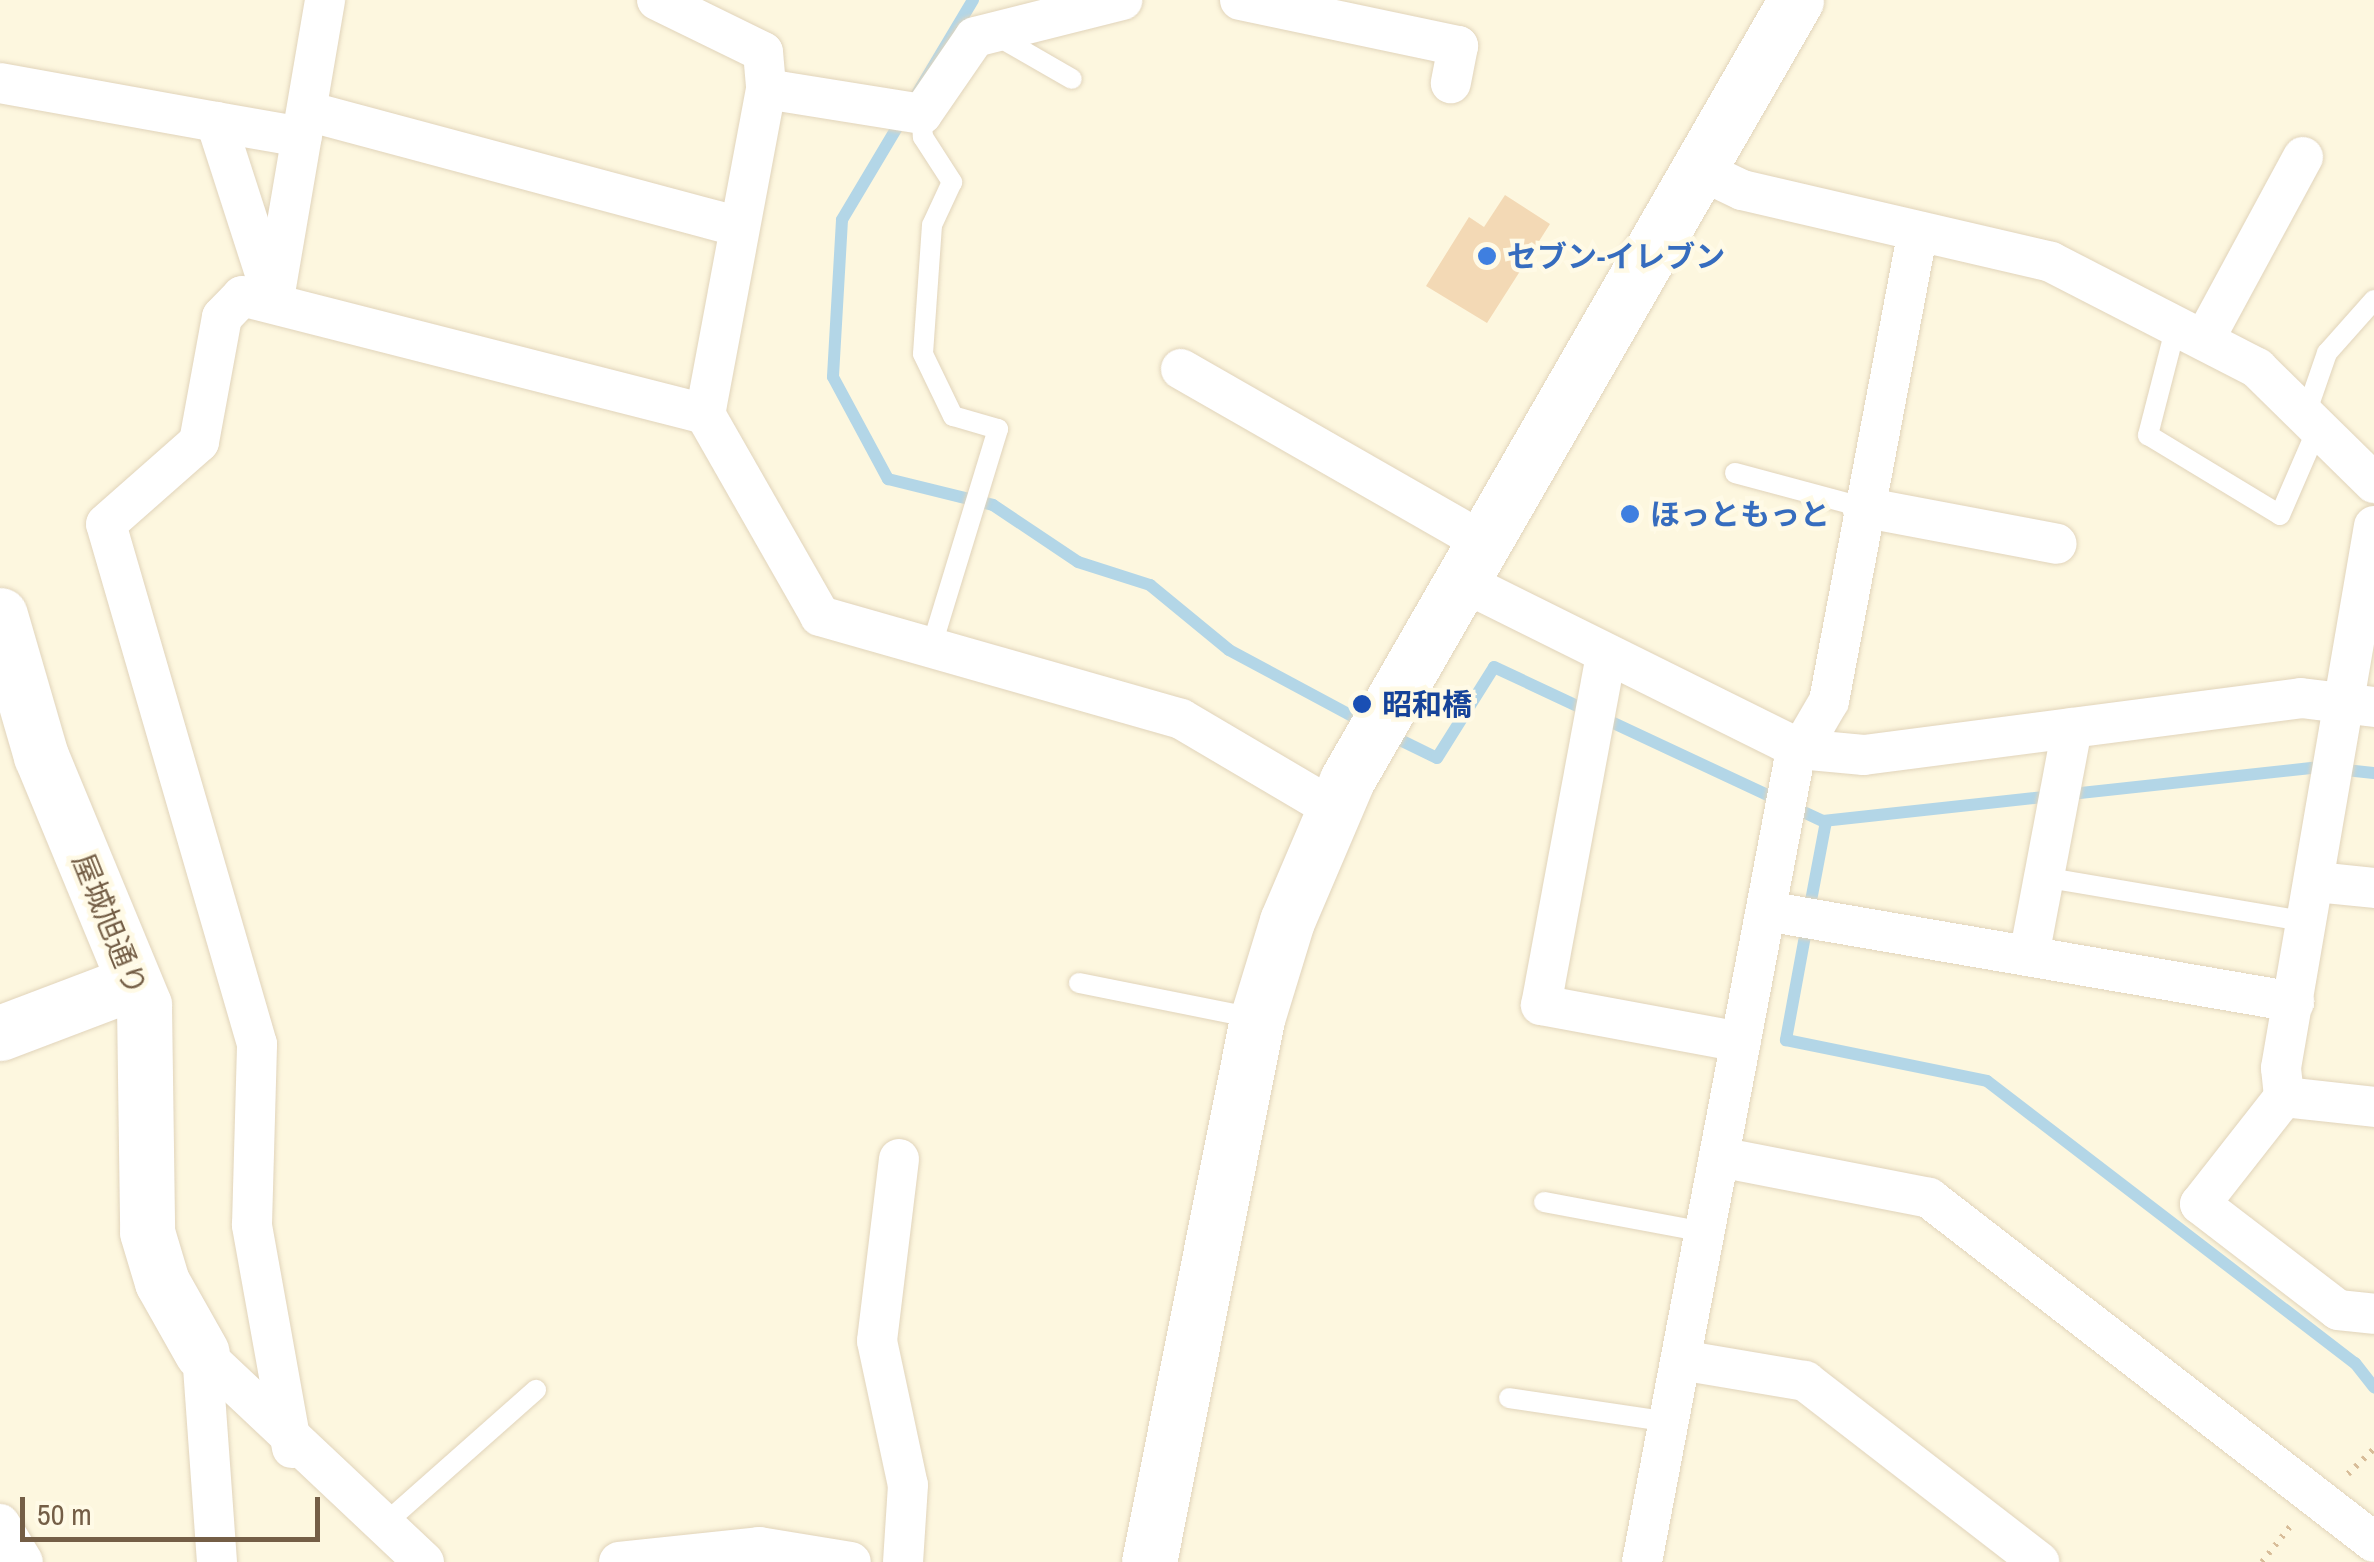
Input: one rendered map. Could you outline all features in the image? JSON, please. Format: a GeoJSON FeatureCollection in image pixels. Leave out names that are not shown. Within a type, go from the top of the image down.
{"type":"FeatureCollection","features":[{"type":"Feature","properties":{"kind":"main road"},"geometry":{"type":"LineString","coordinates":[[1149,1562],[1256,1019],[1340,794],[1470,560],[1796,0]]}},
{"type":"Feature","properties":{"kind":"main road","name":"屋城旭通り"},"geometry":{"type":"LineString","coordinates":[[0,616],[41,756],[144,1005],[147,1232],[162,1282],[202,1353]]}},
{"type":"Feature","properties":{"kind":"main road"},"geometry":{"type":"LineString","coordinates":[[0,1033],[134,982]]}},
{"type":"Feature","properties":{"kind":"street"},"geometry":{"type":"LineString","coordinates":[[274,302],[325,0]]}},
{"type":"Feature","properties":{"kind":"street"},"geometry":{"type":"LineString","coordinates":[[657,0],[763,52],[766,88],[706,414],[820,616],[930,652],[1182,719],[1340,794]]}},
{"type":"Feature","properties":{"kind":"street"},"geometry":{"type":"LineString","coordinates":[[1247,1],[1458,46],[1451,83]]}},
{"type":"Feature","properties":{"kind":"street"},"geometry":{"type":"LineString","coordinates":[[766,88],[904,112],[975,36],[1095,3]]}},
{"type":"Feature","properties":{"kind":"street"},"geometry":{"type":"LineString","coordinates":[[0,83],[216,122],[304,124],[739,226]]}},
{"type":"Feature","properties":{"kind":"street"},"geometry":{"type":"LineString","coordinates":[[216,122],[274,302]]}},
{"type":"Feature","properties":{"kind":"street"},"geometry":{"type":"LineString","coordinates":[[2190,333],[2302,157]]}},
{"type":"Feature","properties":{"kind":"street"},"geometry":{"type":"LineString","coordinates":[[1698,169],[1742,190],[2052,262],[2257,368],[2316,434],[2374,483]]}},
{"type":"Feature","properties":{"kind":"street"},"geometry":{"type":"LineString","coordinates":[[1651,1556],[1669,1422],[1781,829],[1794,766],[1822,726],[1829,701],[1862,507],[1918,231]]}},
{"type":"Feature","properties":{"kind":"street"},"geometry":{"type":"LineString","coordinates":[[292,1448],[252,1225],[257,1044],[106,524],[199,442],[222,317],[242,296],[706,414]]}},
{"type":"Feature","properties":{"kind":"street"},"geometry":{"type":"LineString","coordinates":[[1181,369],[1606,655],[1794,766],[2301,698],[2355,716]]}},
{"type":"Feature","properties":{"kind":"street"},"geometry":{"type":"LineString","coordinates":[[1862,507],[2056,544]]}},
{"type":"Feature","properties":{"kind":"street"},"geometry":{"type":"LineString","coordinates":[[2374,526],[2355,716],[2334,781],[2294,1002],[2284,1097],[2200,1204],[2338,1310],[2374,1314]]}},
{"type":"Feature","properties":{"kind":"street"},"geometry":{"type":"LineString","coordinates":[[1606,655],[1541,1005],[1741,1042]]}},
{"type":"Feature","properties":{"kind":"street"},"geometry":{"type":"LineString","coordinates":[[2028,956],[2072,728]]}},
{"type":"Feature","properties":{"kind":"street"},"geometry":{"type":"LineString","coordinates":[[2316,882],[2374,888]]}},
{"type":"Feature","properties":{"kind":"street"},"geometry":{"type":"LineString","coordinates":[[1766,911],[2294,1002]]}},
{"type":"Feature","properties":{"kind":"street"},"geometry":{"type":"LineString","coordinates":[[2284,1097],[2374,1107]]}},
{"type":"Feature","properties":{"kind":"street"},"geometry":{"type":"LineString","coordinates":[[1719,1157],[1930,1198],[2374,1542]]}},
{"type":"Feature","properties":{"kind":"street"},"geometry":{"type":"LineString","coordinates":[[899,1159],[877,1342],[908,1485],[903,1562]]}},
{"type":"Feature","properties":{"kind":"street"},"geometry":{"type":"LineString","coordinates":[[202,1353],[292,1448],[424,1562]]}},
{"type":"Feature","properties":{"kind":"street"},"geometry":{"type":"LineString","coordinates":[[202,1353],[217,1562]]}},
{"type":"Feature","properties":{"kind":"street"},"geometry":{"type":"LineString","coordinates":[[1681,1360],[1805,1381],[2038,1562]]}},
{"type":"Feature","properties":{"kind":"street"},"geometry":{"type":"LineString","coordinates":[[0,1524],[24,1562]]}},
{"type":"Feature","properties":{"kind":"street"},"geometry":{"type":"LineString","coordinates":[[619,1562],[759,1547],[851,1562]]}},
{"type":"Feature","properties":{"kind":"lane"},"geometry":{"type":"LineString","coordinates":[[990,32],[1072,78]]}},
{"type":"Feature","properties":{"kind":"lane"},"geometry":{"type":"LineString","coordinates":[[904,112],[952,182],[932,225],[923,354],[953,416],[998,428],[930,652]]}},
{"type":"Feature","properties":{"kind":"lane"},"geometry":{"type":"LineString","coordinates":[[2190,333],[2148,435],[2280,515],[2316,434],[2310,402],[2327,353],[2374,300]]}},
{"type":"Feature","properties":{"kind":"lane"},"geometry":{"type":"LineString","coordinates":[[1736,473],[1862,507]]}},
{"type":"Feature","properties":{"kind":"lane"},"geometry":{"type":"LineString","coordinates":[[2043,877],[2308,922]]}},
{"type":"Feature","properties":{"kind":"lane"},"geometry":{"type":"LineString","coordinates":[[1079,983],[1256,1019]]}},
{"type":"Feature","properties":{"kind":"lane"},"geometry":{"type":"LineString","coordinates":[[1544,1202],[1705,1232]]}},
{"type":"Feature","properties":{"kind":"lane"},"geometry":{"type":"LineString","coordinates":[[382,1527],[536,1390]]}},
{"type":"Feature","properties":{"kind":"lane"},"geometry":{"type":"LineString","coordinates":[[1509,1398],[1669,1422]]}},
{"type":"Feature","properties":{"kind":"building","name":"セブン-イレブン"},"geometry":{"type":"Polygon","coordinates":[[[1505,195],[1550,224],[1487,323],[1426,286],[1469,217],[1484,227],[1505,195]]]}},
{"type":"Feature","properties":{"kind":"waterway"},"geometry":{"type":"LineString","coordinates":[[973,0],[842,220],[833,377],[888,479],[993,505],[1078,562],[1150,585],[1229,650],[1367,724]]}},
{"type":"Feature","properties":{"kind":"waterway"},"geometry":{"type":"LineString","coordinates":[[1390,735],[1437,758],[1494,667],[1823,821],[2318,767],[2374,773]]}},
{"type":"Feature","properties":{"kind":"waterway"},"geometry":{"type":"LineString","coordinates":[[1810,906],[1826,821]]}},
{"type":"Feature","properties":{"kind":"waterway"},"geometry":{"type":"LineString","coordinates":[[1805,936],[1786,1040],[1987,1081],[2355,1363],[2374,1387]]}},
{"type":"Feature","properties":{"kind":"place","name":"セブン-イレブン"},"geometry":{"type":"Point","coordinates":[1487,256]}},
{"type":"Feature","properties":{"kind":"place","name":"ほっともっと"},"geometry":{"type":"Point","coordinates":[1630,514]}},
{"type":"Feature","properties":{"kind":"place","name":"昭和橋"},"geometry":{"type":"Point","coordinates":[1362,704]}}]}
